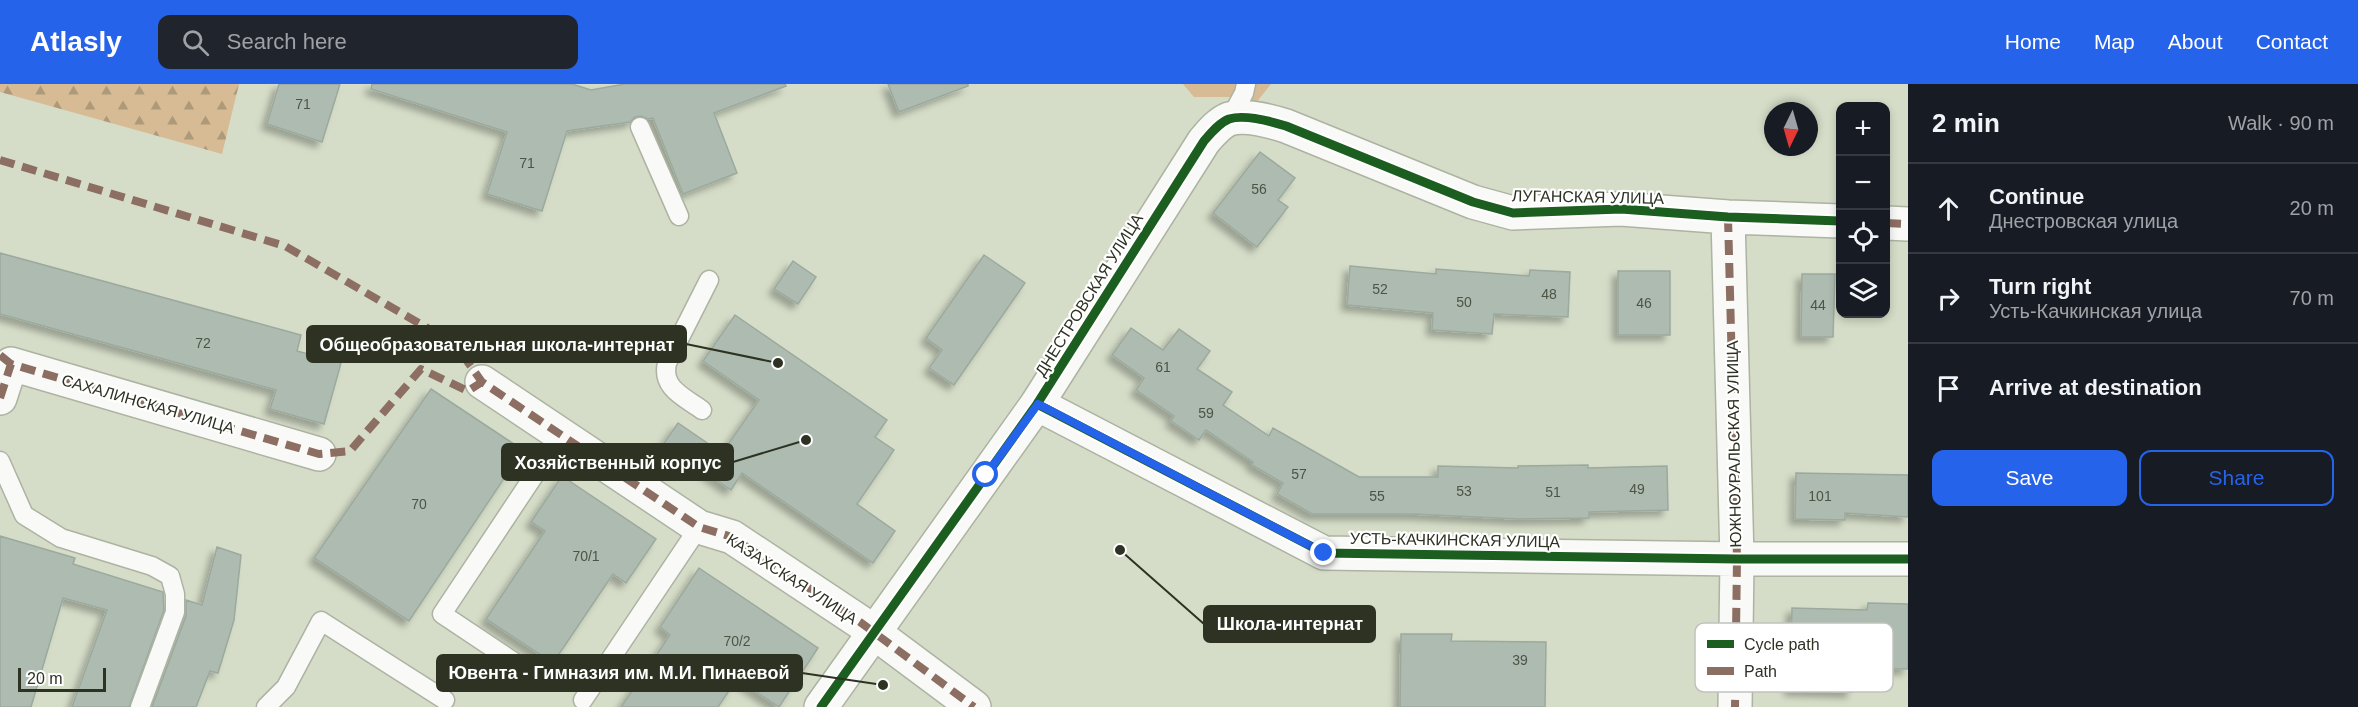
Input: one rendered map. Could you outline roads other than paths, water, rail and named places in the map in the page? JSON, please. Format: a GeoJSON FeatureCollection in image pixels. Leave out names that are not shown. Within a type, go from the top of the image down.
{"type":"FeatureCollection","features":[{"type":"Feature","properties":{"kind":"street","name":"ЛУГАНСКАЯ УЛИЦА"},"geometry":{"type":"LineString","coordinates":[[1237,119],[1268,121],[1286,126],[1492,209],[1533,214],[1621,209],[1728,217],[1836,221]]}},
{"type":"Feature","properties":{"kind":"street","name":"ДНЕСТРОВСКАЯ УЛИЦА"},"geometry":{"type":"LineString","coordinates":[[821,707],[1038,404],[1204,141],[1218,126],[1237,119]]}},
{"type":"Feature","properties":{"kind":"street","name":"ЮЖНОУРАЛЬСКАЯ УЛИЦА"},"geometry":{"type":"LineString","coordinates":[[1728,217],[1737,559],[1736,623]]}},
{"type":"Feature","properties":{"kind":"street"},"geometry":{"type":"LineString","coordinates":[[1890,223],[1908,224]]}},
{"type":"Feature","properties":{"kind":"street","name":"САХАЛИНСКАЯ УЛИЦА"},"geometry":{"type":"LineString","coordinates":[[0,398],[11,364],[319,454]]}},
{"type":"Feature","properties":{"kind":"street","name":"КАЗАХСКАЯ УЛИЦА"},"geometry":{"type":"LineString","coordinates":[[482,382],[699,527],[732,537],[875,633],[974,707]]}},
{"type":"Feature","properties":{"kind":"street","name":"УСТЬ-КАЧКИНСКАЯ УЛИЦА"},"geometry":{"type":"LineString","coordinates":[[1038,404],[1324,553],[1908,559]]}},
{"type":"Feature","properties":{"kind":"street","name":"ЮЖНОУРАЛЬСКАЯ УЛИЦА"},"geometry":{"type":"LineString","coordinates":[[1735,692],[1735,707]]}},
{"type":"Feature","properties":{"kind":"lane"},"geometry":{"type":"LineString","coordinates":[[1237,119],[1246,84]]}},
{"type":"Feature","properties":{"kind":"lane"},"geometry":{"type":"LineString","coordinates":[[640,127],[679,216]]}},
{"type":"Feature","properties":{"kind":"lane"},"geometry":{"type":"LineString","coordinates":[[702,410],[665,381],[664,372],[709,280]]}},
{"type":"Feature","properties":{"kind":"lane"},"geometry":{"type":"LineString","coordinates":[[520,666],[442,614],[561,435]]}},
{"type":"Feature","properties":{"kind":"lane"},"geometry":{"type":"LineString","coordinates":[[0,461],[24,515],[61,538],[152,566],[170,576],[175,594],[175,612],[140,707]]}},
{"type":"Feature","properties":{"kind":"lane"},"geometry":{"type":"LineString","coordinates":[[583,700],[699,527]]}},
{"type":"Feature","properties":{"kind":"lane"},"geometry":{"type":"LineString","coordinates":[[266,707],[286,687],[321,621],[444,700]]}},
{"type":"Feature","properties":{"kind":"place","name":"Общеобразовательная школа-интернат"},"geometry":{"type":"Point","coordinates":[778,363]}},
{"type":"Feature","properties":{"kind":"place","name":"Хозяйственный корпус"},"geometry":{"type":"Point","coordinates":[806,440]}},
{"type":"Feature","properties":{"kind":"place","name":"Школа-интернат"},"geometry":{"type":"Point","coordinates":[1120,550]}},
{"type":"Feature","properties":{"kind":"place","name":"Ювента - Гимназия им. М.И. Пинаевой"},"geometry":{"type":"Point","coordinates":[883,685]}}]}
